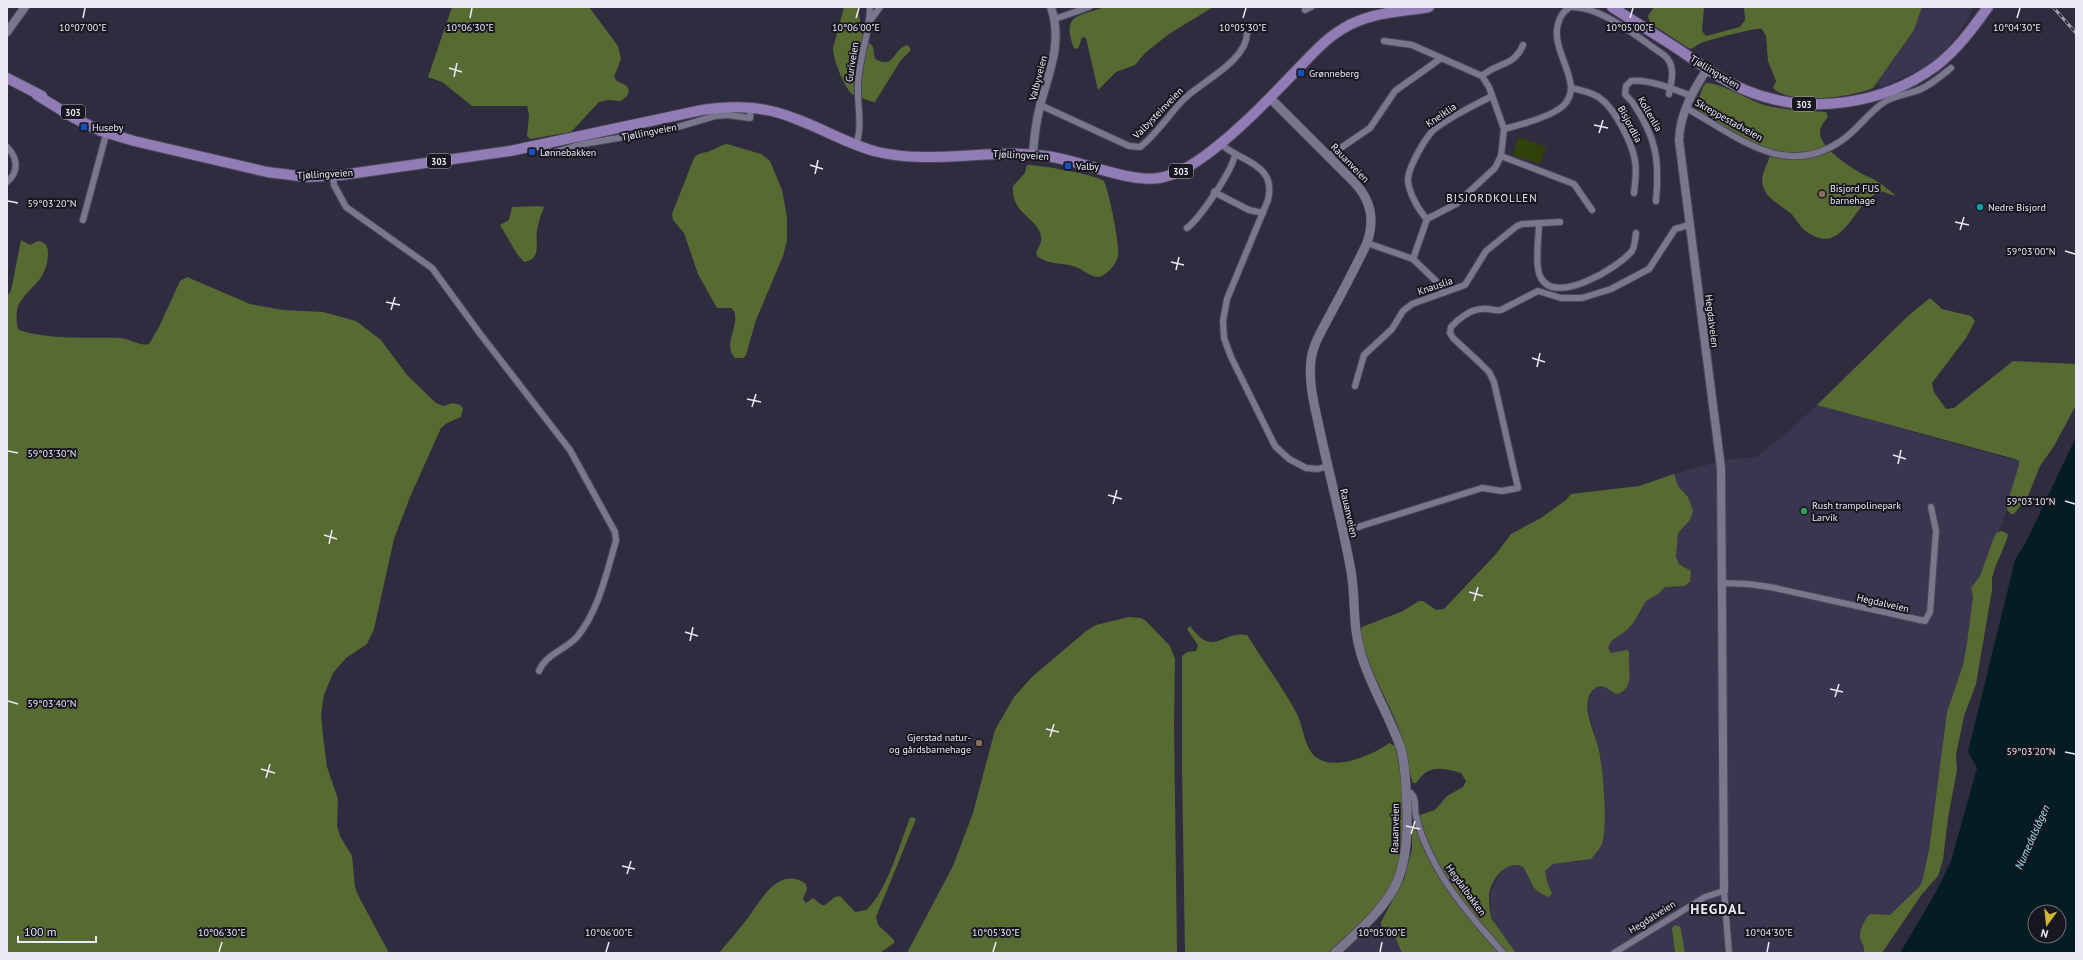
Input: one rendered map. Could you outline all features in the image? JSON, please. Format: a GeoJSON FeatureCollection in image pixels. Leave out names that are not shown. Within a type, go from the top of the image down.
{"type":"FeatureCollection","features":[{"type":"Feature","properties":{"kind":"main road","name":"Tjøllingveien"},"geometry":{"type":"LineString","coordinates":[[7,78],[74,118],[102,131],[107,131],[142,144],[267,172],[299,176],[332,176],[471,157],[546,144],[702,110],[732,106],[768,110],[797,119],[856,144],[885,153],[914,157],[999,153],[1033,154],[1073,161],[1132,177],[1151,179],[1161,178],[1181,171],[1221,144],[1270,98],[1320,46],[1343,28],[1367,17],[1429,7]]}},
{"type":"Feature","properties":{"kind":"main road","name":"Tjøllingveien"},"geometry":{"type":"LineString","coordinates":[[1612,7],[1707,69],[1747,91],[1783,101],[1831,104],[1866,98],[1908,82],[1936,66],[1961,42],[1988,7]]}},
{"type":"Feature","properties":{"kind":"main road","name":"Rauanveien"},"geometry":{"type":"LineString","coordinates":[[1270,98],[1354,182],[1367,199],[1372,220],[1367,243],[1317,342],[1311,360],[1311,384],[1352,581],[1357,640],[1368,673],[1401,750],[1406,793],[1406,849],[1397,882],[1379,911],[1335,953]]}},
{"type":"Feature","properties":{"kind":"street"},"geometry":{"type":"LineString","coordinates":[[7,32],[25,7]]}},
{"type":"Feature","properties":{"kind":"street","name":"Guriveien"},"geometry":{"type":"LineString","coordinates":[[856,144],[859,113],[859,70],[870,20],[870,7]]}},
{"type":"Feature","properties":{"kind":"street"},"geometry":{"type":"LineString","coordinates":[[870,20],[880,7]]}},
{"type":"Feature","properties":{"kind":"street","name":"Valbyveien"},"geometry":{"type":"LineString","coordinates":[[1033,154],[1040,105],[1057,46],[1055,19],[1052,7]]}},
{"type":"Feature","properties":{"kind":"street"},"geometry":{"type":"LineString","coordinates":[[1504,129],[1560,108],[1568,100],[1572,88],[1558,49],[1556,35],[1562,13],[1575,7],[1601,14],[1664,55],[1671,63],[1672,72],[1670,92],[1691,96]]}},
{"type":"Feature","properties":{"kind":"street"},"geometry":{"type":"LineString","coordinates":[[1055,19],[1086,8]]}},
{"type":"Feature","properties":{"kind":"street","name":"Valbysteinveien"},"geometry":{"type":"LineString","coordinates":[[1040,105],[1128,146],[1140,147],[1184,99],[1221,72],[1244,46],[1247,34]]}},
{"type":"Feature","properties":{"kind":"street"},"geometry":{"type":"LineString","coordinates":[[1384,41],[1412,45],[1440,59],[1482,76],[1489,87],[1504,129],[1501,156],[1494,168],[1456,204],[1427,219],[1413,259]]}},
{"type":"Feature","properties":{"kind":"street"},"geometry":{"type":"LineString","coordinates":[[1482,76],[1514,59],[1519,55],[1523,46]]}},
{"type":"Feature","properties":{"kind":"street"},"geometry":{"type":"LineString","coordinates":[[1329,156],[1370,128],[1394,91],[1440,59]]}},
{"type":"Feature","properties":{"kind":"street","name":"Skreppestadveien"},"geometry":{"type":"LineString","coordinates":[[1686,108],[1756,148],[1786,155],[1813,155],[1828,150],[1853,132],[1887,100],[1920,89],[1933,82],[1951,68]]}},
{"type":"Feature","properties":{"kind":"street","name":"Hegdalveien"},"geometry":{"type":"LineString","coordinates":[[1707,69],[1691,96],[1686,108],[1680,124],[1679,140],[1720,459],[1724,892],[1729,953]]}},
{"type":"Feature","properties":{"kind":"street","name":"Kollenlia"},"geometry":{"type":"LineString","coordinates":[[1656,201],[1659,173],[1654,144],[1649,130],[1632,102],[1627,97],[1625,90],[1628,84],[1633,81],[1670,92]]}},
{"type":"Feature","properties":{"kind":"street","name":"Bisjordlia"},"geometry":{"type":"LineString","coordinates":[[1572,88],[1597,96],[1607,104],[1613,112],[1634,154],[1636,170],[1634,193]]}},
{"type":"Feature","properties":{"kind":"street","name":"Kneiklia"},"geometry":{"type":"LineString","coordinates":[[1427,219],[1422,214],[1408,181],[1410,171],[1425,141],[1436,128],[1492,96]]}},
{"type":"Feature","properties":{"kind":"street"},"geometry":{"type":"LineString","coordinates":[[83,220],[102,144],[107,131]]}},
{"type":"Feature","properties":{"kind":"street"},"geometry":{"type":"LineString","coordinates":[[1221,144],[1234,154],[1252,161],[1259,167],[1268,180],[1270,194],[1227,299],[1223,321],[1224,338],[1234,363],[1275,446],[1290,459],[1306,468],[1328,466]]}},
{"type":"Feature","properties":{"kind":"street"},"geometry":{"type":"LineString","coordinates":[[7,147],[15,158],[16,168],[12,178],[7,182]]}},
{"type":"Feature","properties":{"kind":"street"},"geometry":{"type":"LineString","coordinates":[[1187,228],[1197,219],[1232,166],[1234,154]]}},
{"type":"Feature","properties":{"kind":"street"},"geometry":{"type":"LineString","coordinates":[[1501,156],[1574,184],[1592,210]]}},
{"type":"Feature","properties":{"kind":"street"},"geometry":{"type":"LineString","coordinates":[[332,176],[334,185],[346,207],[432,268],[441,279],[480,335],[570,450],[615,532],[616,541],[592,616],[577,637],[567,647],[548,658],[539,671]]}},
{"type":"Feature","properties":{"kind":"street"},"geometry":{"type":"LineString","coordinates":[[1214,192],[1248,210],[1263,213]]}},
{"type":"Feature","properties":{"kind":"street","name":"Knauslia"},"geometry":{"type":"LineString","coordinates":[[1355,386],[1364,355],[1392,328],[1403,311],[1412,304],[1465,285],[1486,251],[1511,230],[1522,224],[1560,222]]}},
{"type":"Feature","properties":{"kind":"street"},"geometry":{"type":"LineString","coordinates":[[1539,223],[1539,274],[1544,282],[1557,287],[1572,287],[1592,280],[1629,254],[1634,246],[1636,233]]}},
{"type":"Feature","properties":{"kind":"street"},"geometry":{"type":"LineString","coordinates":[[1342,532],[1482,488],[1502,491],[1518,488],[1494,382],[1489,372],[1451,336],[1451,327],[1471,312],[1480,309],[1495,311],[1501,310],[1538,291],[1561,298],[1582,298],[1611,290],[1649,269],[1675,229],[1689,225]]}},
{"type":"Feature","properties":{"kind":"street"},"geometry":{"type":"LineString","coordinates":[[1367,243],[1413,259],[1436,281],[1443,293]]}},
{"type":"Feature","properties":{"kind":"street","name":"Hegdalveien"},"geometry":{"type":"LineString","coordinates":[[1722,584],[1748,584],[1770,587],[1925,621],[1930,612],[1936,531],[1931,507]]}},
{"type":"Feature","properties":{"kind":"street","name":"Hegdalbakken"},"geometry":{"type":"LineString","coordinates":[[1406,793],[1411,793],[1414,796],[1416,816],[1431,855],[1444,880],[1474,920],[1503,953]]}},
{"type":"Feature","properties":{"kind":"street","name":"Hegdalveien"},"geometry":{"type":"LineString","coordinates":[[1614,953],[1705,897],[1724,892]]}},
{"type":"Feature","properties":{"kind":"shaded area"},"geometry":{"type":"Polygon","coordinates":[[[1922,7],[1974,7],[1966,22],[1947,49],[1938,58],[1920,70],[1882,87],[1877,83],[1880,77],[1914,30],[1922,7]]]}},
{"type":"Feature","properties":{"kind":"shaded area"},"geometry":{"type":"Polygon","coordinates":[[[1817,405],[2020,462],[2002,525],[1994,537],[1980,576],[1971,591],[1973,597],[1967,643],[1963,665],[1947,712],[1929,850],[1922,882],[1919,887],[1890,916],[1878,914],[1865,946],[1864,953],[1685,953],[1681,929],[1672,928],[1675,953],[1516,953],[1491,918],[1491,890],[1504,868],[1512,864],[1523,867],[1528,873],[1530,884],[1538,893],[1552,892],[1546,882],[1545,871],[1553,864],[1579,862],[1602,767],[1599,749],[1590,717],[1588,699],[1597,687],[1604,687],[1613,693],[1630,671],[1628,663],[1630,655],[1626,650],[1611,653],[1608,648],[1611,641],[1627,630],[1634,622],[1646,601],[1658,594],[1665,587],[1685,586],[1686,567],[1679,564],[1676,557],[1678,533],[1690,520],[1688,497],[1678,486],[1674,474],[1724,460],[1756,457],[1787,433],[1817,405]]]}},
{"type":"Feature","properties":{"kind":"shaded area"},"geometry":{"type":"Polygon","coordinates":[[[1377,925],[1394,935],[1402,953],[1341,953],[1366,931],[1377,925]]]}},
{"type":"Feature","properties":{"kind":"green space"},"geometry":{"type":"Polygon","coordinates":[[[452,7],[589,7],[618,46],[621,59],[614,77],[617,81],[627,86],[629,91],[627,96],[621,101],[608,100],[599,102],[571,132],[530,139],[527,136],[529,115],[527,106],[472,106],[442,82],[428,77],[452,7]]]}},
{"type":"Feature","properties":{"kind":"green space"},"geometry":{"type":"Polygon","coordinates":[[[844,7],[858,7],[862,34],[873,47],[875,59],[882,62],[887,62],[903,47],[908,45],[911,50],[901,60],[875,102],[852,94],[842,79],[837,66],[833,48],[844,7]]]}},
{"type":"Feature","properties":{"kind":"green space"},"geometry":{"type":"Polygon","coordinates":[[[1104,7],[1213,7],[1169,34],[1145,53],[1135,65],[1116,72],[1098,90],[1086,38],[1082,37],[1078,49],[1074,48],[1070,28],[1071,22],[1075,18],[1104,7]]]}},
{"type":"Feature","properties":{"kind":"green space"},"geometry":{"type":"Polygon","coordinates":[[[1654,7],[1704,7],[1702,31],[1706,36],[1740,27],[1745,20],[1744,7],[1922,7],[1914,30],[1873,88],[1837,97],[1807,98],[1781,94],[1773,88],[1776,81],[1768,61],[1766,36],[1762,29],[1713,39],[1690,49],[1650,23],[1648,16],[1654,7]]]}},
{"type":"Feature","properties":{"kind":"green space"},"geometry":{"type":"Polygon","coordinates":[[[1706,83],[1712,83],[1726,88],[1764,105],[1803,111],[1826,112],[1828,117],[1821,126],[1820,133],[1821,138],[1829,150],[1842,161],[1880,183],[1895,195],[1881,192],[1872,197],[1863,205],[1840,233],[1831,238],[1820,238],[1807,232],[1791,214],[1769,197],[1763,187],[1763,174],[1770,154],[1699,111],[1700,96],[1706,83]]]}},
{"type":"Feature","properties":{"kind":"green space"},"geometry":{"type":"Polygon","coordinates":[[[1519,137],[1546,147],[1540,164],[1512,155],[1519,137]]]}},
{"type":"Feature","properties":{"kind":"green space"},"geometry":{"type":"Polygon","coordinates":[[[727,144],[761,154],[770,161],[782,190],[787,217],[787,241],[783,256],[756,320],[746,355],[743,358],[735,358],[731,353],[730,347],[735,323],[734,311],[731,308],[717,308],[698,274],[684,233],[673,220],[672,214],[694,158],[700,153],[727,144]]]}},
{"type":"Feature","properties":{"kind":"green space"},"geometry":{"type":"Polygon","coordinates":[[[1027,165],[1067,170],[1104,181],[1114,218],[1118,250],[1116,263],[1111,269],[1101,276],[1095,277],[1076,267],[1051,262],[1038,257],[1036,253],[1041,239],[1039,231],[1036,225],[1020,210],[1013,195],[1013,186],[1025,173],[1027,165]]]}},
{"type":"Feature","properties":{"kind":"green space"},"geometry":{"type":"Polygon","coordinates":[[[512,207],[544,207],[537,228],[535,254],[533,258],[524,262],[517,254],[500,225],[509,220],[512,207]]]}},
{"type":"Feature","properties":{"kind":"green space"},"geometry":{"type":"Polygon","coordinates":[[[21,240],[30,245],[38,241],[43,242],[47,246],[48,253],[47,263],[41,277],[22,299],[18,306],[17,326],[19,330],[55,337],[119,338],[146,345],[149,344],[159,327],[180,281],[187,277],[250,304],[283,310],[323,312],[356,321],[381,340],[407,375],[436,403],[443,406],[453,403],[460,405],[463,408],[461,417],[447,423],[441,428],[410,497],[394,539],[374,629],[367,644],[346,658],[333,673],[324,695],[321,714],[327,767],[338,799],[337,826],[340,836],[352,856],[355,887],[358,895],[389,953],[7,953],[7,296],[11,291],[21,240]]]}},
{"type":"Feature","properties":{"kind":"green space"},"geometry":{"type":"Polygon","coordinates":[[[1930,298],[1942,309],[1971,316],[1975,321],[1966,338],[1932,383],[1934,392],[1946,409],[1954,408],[2013,361],[2076,364],[2076,405],[2054,446],[2040,466],[2028,496],[2014,514],[2011,514],[2007,510],[2007,504],[2019,461],[1817,405],[1908,316],[1930,298]]]}},
{"type":"Feature","properties":{"kind":"green space"},"geometry":{"type":"Polygon","coordinates":[[[1674,474],[1678,486],[1688,497],[1693,511],[1690,520],[1678,533],[1676,557],[1679,564],[1691,571],[1690,582],[1685,586],[1665,587],[1658,594],[1646,601],[1634,622],[1627,630],[1611,641],[1608,648],[1611,653],[1626,650],[1629,651],[1629,682],[1625,689],[1617,694],[1605,687],[1600,686],[1591,692],[1588,699],[1587,705],[1590,723],[1598,746],[1603,781],[1605,824],[1601,846],[1591,859],[1553,864],[1545,871],[1547,882],[1552,893],[1549,897],[1534,888],[1523,867],[1511,865],[1500,872],[1496,877],[1492,883],[1489,896],[1491,918],[1516,953],[1402,953],[1394,935],[1381,926],[1381,922],[1404,879],[1412,849],[1412,830],[1420,815],[1435,810],[1447,796],[1463,787],[1466,781],[1461,773],[1436,769],[1426,773],[1416,783],[1413,783],[1400,732],[1361,639],[1362,627],[1403,611],[1419,601],[1423,601],[1436,610],[1444,609],[1496,554],[1511,534],[1541,518],[1566,500],[1571,494],[1639,486],[1674,474]]]}},
{"type":"Feature","properties":{"kind":"green space"},"geometry":{"type":"Polygon","coordinates":[[[2002,531],[2008,534],[1992,578],[1992,590],[1976,684],[1964,716],[1956,755],[1957,770],[1948,818],[1943,860],[1938,876],[1922,894],[1882,953],[1864,953],[1860,932],[1868,916],[1870,914],[1890,915],[1919,887],[1922,882],[1929,850],[1947,712],[1963,665],[1967,643],[1973,597],[1971,588],[1980,576],[1994,537],[1997,532],[2002,531]]]}},
{"type":"Feature","properties":{"kind":"green space"},"geometry":{"type":"Polygon","coordinates":[[[1129,617],[1141,618],[1146,621],[1170,646],[1175,659],[1174,723],[1177,953],[907,953],[953,866],[973,813],[995,730],[1014,697],[1033,676],[1085,632],[1096,625],[1129,617]]]}},
{"type":"Feature","properties":{"kind":"green space"},"geometry":{"type":"Polygon","coordinates":[[[1190,626],[1198,636],[1205,641],[1212,642],[1230,636],[1247,635],[1291,702],[1298,717],[1308,747],[1318,759],[1338,763],[1350,761],[1372,753],[1389,743],[1395,746],[1399,764],[1404,805],[1402,848],[1397,868],[1390,886],[1380,902],[1328,953],[1185,953],[1182,656],[1187,652],[1196,651],[1198,645],[1187,629],[1190,626]]]}},
{"type":"Feature","properties":{"kind":"green space"},"geometry":{"type":"Polygon","coordinates":[[[912,817],[916,819],[876,917],[878,925],[894,940],[894,943],[880,953],[719,953],[744,923],[764,895],[779,882],[787,879],[796,879],[806,884],[807,889],[803,899],[806,903],[813,898],[822,905],[825,905],[835,897],[840,896],[855,912],[866,910],[880,892],[886,880],[910,818],[912,817]]]}},
{"type":"Feature","properties":{"kind":"green space"},"geometry":{"type":"Polygon","coordinates":[[[1675,925],[1679,926],[1681,929],[1685,953],[1675,953],[1672,928],[1675,925]]]}},
{"type":"Feature","properties":{"kind":"water","name":"Numedalslågen"},"geometry":{"type":"Polygon","coordinates":[[[2076,437],[2076,953],[1900,953],[1936,892],[1951,861],[1977,768],[1968,752],[2015,560],[2026,542],[2076,437]]]}},
{"type":"Feature","properties":{"kind":"railway"},"geometry":{"type":"LineString","coordinates":[[2053,7],[2076,33]]}},
{"type":"Feature","properties":{"kind":"place","name":"Grønneberg"},"geometry":{"type":"Point","coordinates":[1301,73]}},
{"type":"Feature","properties":{"kind":"place","name":"Huseby"},"geometry":{"type":"Point","coordinates":[84,127]}},
{"type":"Feature","properties":{"kind":"place","name":"Lønnebakken"},"geometry":{"type":"Point","coordinates":[532,152]}},
{"type":"Feature","properties":{"kind":"place","name":"Valby"},"geometry":{"type":"Point","coordinates":[1068,166]}},
{"type":"Feature","properties":{"kind":"place","name":"Bisjord FUS barnehage"},"geometry":{"type":"Point","coordinates":[1822,194]}},
{"type":"Feature","properties":{"kind":"place","name":"Nedre Bisjord"},"geometry":{"type":"Point","coordinates":[1980,207]}},
{"type":"Feature","properties":{"kind":"place","name":"Rush trampolinepark Larvik"},"geometry":{"type":"Point","coordinates":[1804,511]}},
{"type":"Feature","properties":{"kind":"place","name":"Gjerstad natur- og gårdsbarnehage"},"geometry":{"type":"Point","coordinates":[979,743]}},
{"type":"Feature","properties":{"kind":"district","name":"BISJORDKOLLEN"},"geometry":{"type":"Point","coordinates":[1492,198]}},
{"type":"Feature","properties":{"kind":"district","name":"HEGDAL"},"geometry":{"type":"Point","coordinates":[1718,909]}}]}
